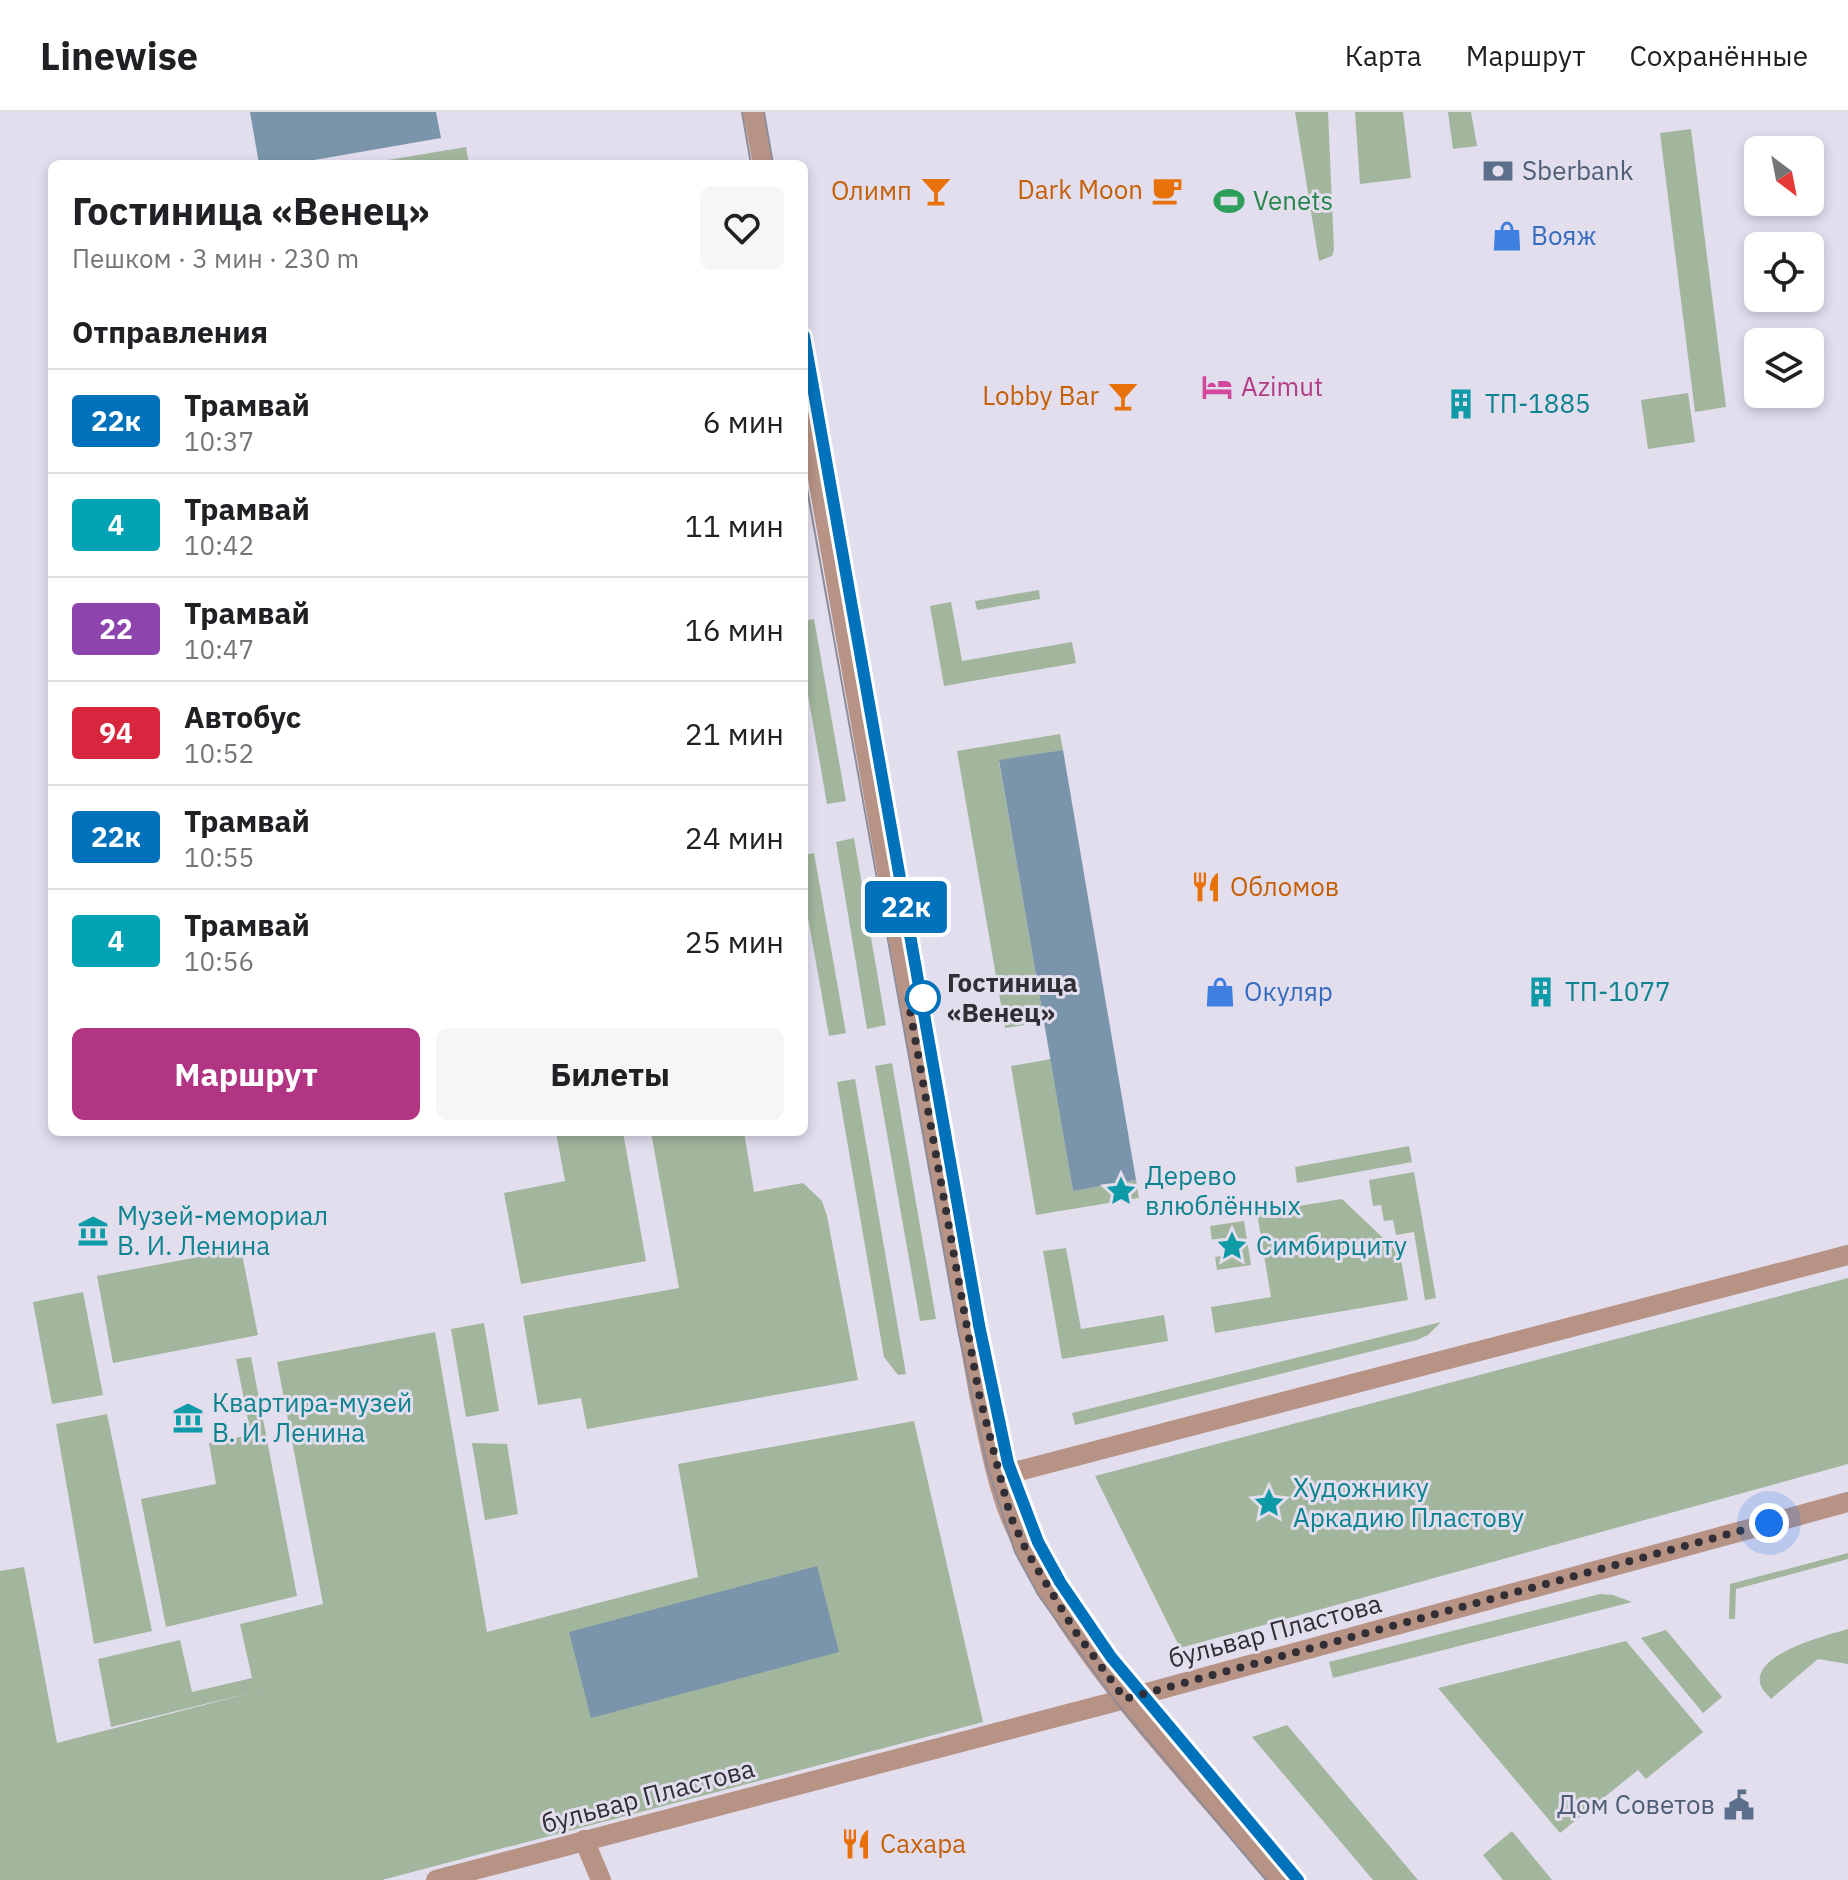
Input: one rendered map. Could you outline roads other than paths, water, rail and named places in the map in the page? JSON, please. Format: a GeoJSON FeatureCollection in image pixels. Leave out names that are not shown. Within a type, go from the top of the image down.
{"type":"FeatureCollection","features":[{"type":"Feature","properties":{"kind":"street"},"geometry":{"type":"LineString","coordinates":[[753,112],[762,160]]}},
{"type":"Feature","properties":{"kind":"street"},"geometry":{"type":"LineString","coordinates":[[808,422],[969,1341],[1010,1515],[1027,1552],[1075,1631],[1125,1699],[1279,1880]]}},
{"type":"Feature","properties":{"kind":"street"},"geometry":{"type":"LineString","coordinates":[[999,1476],[1848,1255]]}},
{"type":"Feature","properties":{"kind":"street","name":"бульвар Пластова"},"geometry":{"type":"LineString","coordinates":[[436,1880],[1125,1699],[1848,1502]]}},
{"type":"Feature","properties":{"kind":"street"},"geometry":{"type":"LineString","coordinates":[[584,1840],[601,1880]]}},
{"type":"Feature","properties":{"kind":"water"},"geometry":{"type":"Polygon","coordinates":[[[250,112],[436,112],[441,138],[314,160],[258,160],[250,112]]]}},
{"type":"Feature","properties":{"kind":"water"},"geometry":{"type":"Polygon","coordinates":[[[1063,750],[1136,1180],[1073,1191],[999,760],[1063,750]]]}},
{"type":"Feature","properties":{"kind":"water"},"geometry":{"type":"Polygon","coordinates":[[[817,1566],[839,1652],[591,1718],[569,1632],[817,1566]]]}},
{"type":"Feature","properties":{"kind":"tram line"},"geometry":{"type":"LineString","coordinates":[[742,112],[750,160]]}},
{"type":"Feature","properties":{"kind":"tram line"},"geometry":{"type":"LineString","coordinates":[[764,112],[772,160]]}},
{"type":"Feature","properties":{"kind":"tram line","name":"22к"},"geometry":{"type":"LineString","coordinates":[[808,358],[979,1325],[1008,1463],[1038,1542],[1060,1582],[1111,1657],[1298,1880]]}},
{"type":"Feature","properties":{"kind":"tram line"},"geometry":{"type":"LineString","coordinates":[[808,359],[979,1325],[1008,1463],[1038,1542],[1060,1582],[1111,1657],[1298,1880]]}},
{"type":"Feature","properties":{"kind":"tram line"},"geometry":{"type":"LineString","coordinates":[[808,494],[958,1330],[988,1469],[1015,1552],[1039,1596],[1115,1701],[1266,1880]]}},
{"type":"Feature","properties":{"kind":"place","name":"Sberbank"},"geometry":{"type":"Point","coordinates":[1498,171]}},
{"type":"Feature","properties":{"kind":"place","name":"Dark Moon"},"geometry":{"type":"Point","coordinates":[1167,190]}},
{"type":"Feature","properties":{"kind":"place","name":"Олимп"},"geometry":{"type":"Point","coordinates":[936,191]}},
{"type":"Feature","properties":{"kind":"place","name":"Venets"},"geometry":{"type":"Point","coordinates":[1229,201]}},
{"type":"Feature","properties":{"kind":"place","name":"Вояж"},"geometry":{"type":"Point","coordinates":[1507,236]}},
{"type":"Feature","properties":{"kind":"place","name":"Azimut"},"geometry":{"type":"Point","coordinates":[1217,387]}},
{"type":"Feature","properties":{"kind":"place","name":"Lobby Bar"},"geometry":{"type":"Point","coordinates":[1123,396]}},
{"type":"Feature","properties":{"kind":"place","name":"ТП-1885"},"geometry":{"type":"Point","coordinates":[1461,404]}},
{"type":"Feature","properties":{"kind":"place","name":"Обломов"},"geometry":{"type":"Point","coordinates":[1206,887]}},
{"type":"Feature","properties":{"kind":"place","name":"Окуляр"},"geometry":{"type":"Point","coordinates":[1220,992]}},
{"type":"Feature","properties":{"kind":"place","name":"ТП-1077"},"geometry":{"type":"Point","coordinates":[1541,992]}},
{"type":"Feature","properties":{"kind":"place","name":"Гостиница «Венец»"},"geometry":{"type":"Point","coordinates":[923,998]}},
{"type":"Feature","properties":{"kind":"place","name":"Дерево влюблённых"},"geometry":{"type":"Point","coordinates":[1121,1191]}},
{"type":"Feature","properties":{"kind":"place","name":"Музей-мемориал В. И. Ленина"},"geometry":{"type":"Point","coordinates":[93,1231]}},
{"type":"Feature","properties":{"kind":"place","name":"Симбирциту"},"geometry":{"type":"Point","coordinates":[1232,1246]}},
{"type":"Feature","properties":{"kind":"place","name":"Квартира-музей В. И. Ленина"},"geometry":{"type":"Point","coordinates":[188,1418]}},
{"type":"Feature","properties":{"kind":"place","name":"Художнику Аркадию Пластову"},"geometry":{"type":"Point","coordinates":[1269,1503]}},
{"type":"Feature","properties":{"kind":"place","name":"Дом Советов"},"geometry":{"type":"Point","coordinates":[1739,1805]}},
{"type":"Feature","properties":{"kind":"place","name":"Сахара"},"geometry":{"type":"Point","coordinates":[856,1844]}}]}
